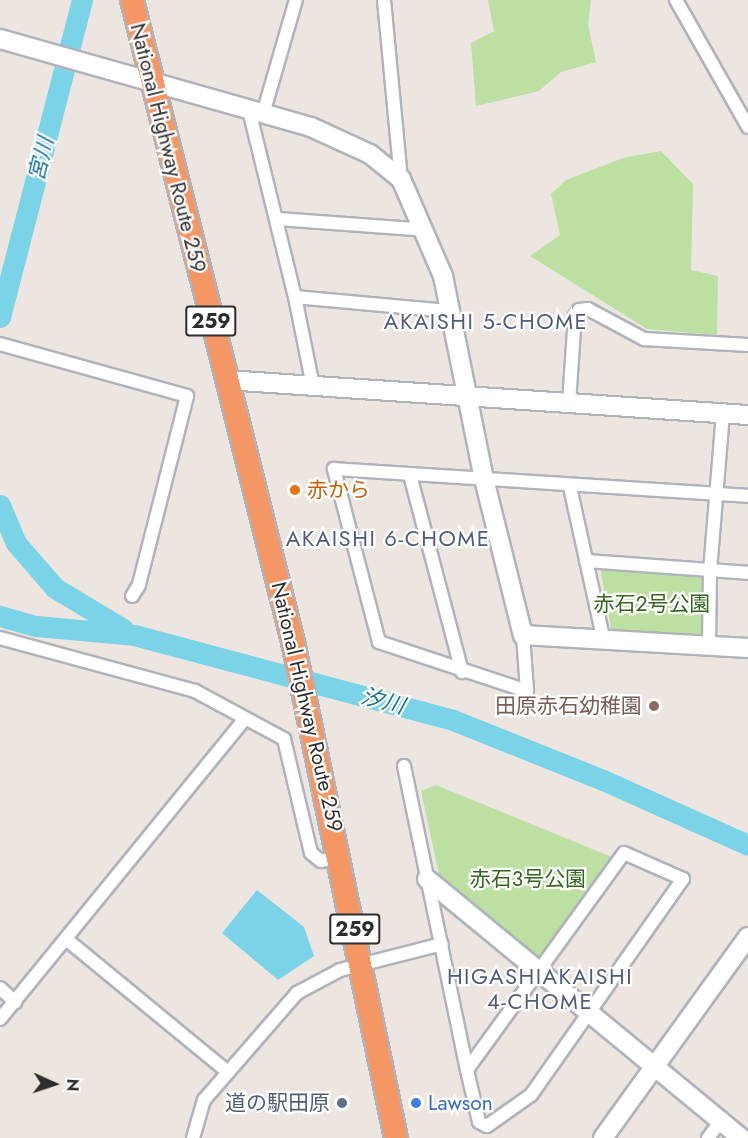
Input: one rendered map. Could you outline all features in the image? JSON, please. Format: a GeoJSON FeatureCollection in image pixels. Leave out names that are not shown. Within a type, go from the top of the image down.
{"type":"FeatureCollection","features":[{"type":"Feature","properties":{"kind":"highway","name":"National Highway Route 259"},"geometry":{"type":"LineString","coordinates":[[132,0],[226,380],[294,642],[341,857],[396,1138]]}},
{"type":"Feature","properties":{"kind":"street"},"geometry":{"type":"LineString","coordinates":[[296,0],[256,112],[313,386]]}},
{"type":"Feature","properties":{"kind":"street"},"geometry":{"type":"LineString","coordinates":[[384,0],[401,179],[426,231],[443,276],[471,398],[484,479],[523,635],[527,691],[462,672],[379,642],[334,469],[484,479],[570,487],[748,496]]}},
{"type":"Feature","properties":{"kind":"street"},"geometry":{"type":"LineString","coordinates":[[676,0],[748,127]]}},
{"type":"Feature","properties":{"kind":"street"},"geometry":{"type":"LineString","coordinates":[[0,39],[68,56],[340,138],[370,154],[401,179]]}},
{"type":"Feature","properties":{"kind":"street"},"geometry":{"type":"LineString","coordinates":[[277,219],[426,231]]}},
{"type":"Feature","properties":{"kind":"street"},"geometry":{"type":"LineString","coordinates":[[295,297],[450,311]]}},
{"type":"Feature","properties":{"kind":"street"},"geometry":{"type":"LineString","coordinates":[[569,403],[575,316],[579,310],[588,309],[644,339],[748,345]]}},
{"type":"Feature","properties":{"kind":"street"},"geometry":{"type":"LineString","coordinates":[[4,345],[187,396],[139,585],[132,596]]}},
{"type":"Feature","properties":{"kind":"street"},"geometry":{"type":"LineString","coordinates":[[226,380],[748,415]]}},
{"type":"Feature","properties":{"kind":"street"},"geometry":{"type":"LineString","coordinates":[[709,646],[710,571],[723,414]]}},
{"type":"Feature","properties":{"kind":"street"},"geometry":{"type":"LineString","coordinates":[[410,475],[462,672]]}},
{"type":"Feature","properties":{"kind":"street"},"geometry":{"type":"LineString","coordinates":[[570,487],[604,641]]}},
{"type":"Feature","properties":{"kind":"street"},"geometry":{"type":"LineString","coordinates":[[586,561],[748,573]]}},
{"type":"Feature","properties":{"kind":"street"},"geometry":{"type":"LineString","coordinates":[[523,635],[748,648]]}},
{"type":"Feature","properties":{"kind":"street"},"geometry":{"type":"LineString","coordinates":[[0,638],[195,691],[284,739],[311,853],[321,861],[341,857]]}},
{"type":"Feature","properties":{"kind":"street"},"geometry":{"type":"LineString","coordinates":[[0,1019],[245,719]]}},
{"type":"Feature","properties":{"kind":"street"},"geometry":{"type":"LineString","coordinates":[[404,766],[467,1070],[479,1122],[488,1126],[531,1095],[593,1013],[683,879],[624,854],[467,1070]]}},
{"type":"Feature","properties":{"kind":"street"},"geometry":{"type":"LineString","coordinates":[[427,879],[593,1013],[741,1138]]}},
{"type":"Feature","properties":{"kind":"street"},"geometry":{"type":"LineString","coordinates":[[603,1138],[748,937]]}},
{"type":"Feature","properties":{"kind":"street"},"geometry":{"type":"LineString","coordinates":[[66,939],[228,1072]]}},
{"type":"Feature","properties":{"kind":"street"},"geometry":{"type":"LineString","coordinates":[[193,1138],[204,1100],[297,993],[362,963],[442,944]]}},
{"type":"Feature","properties":{"kind":"street"},"geometry":{"type":"LineString","coordinates":[[0,988],[15,1002]]}},
{"type":"Feature","properties":{"kind":"street"},"geometry":{"type":"LineString","coordinates":[[708,1138],[721,1121]]}},
{"type":"Feature","properties":{"kind":"green space"},"geometry":{"type":"Polygon","coordinates":[[[488,0],[591,0],[588,25],[596,62],[561,72],[539,91],[476,106],[471,43],[494,31],[488,0]]]}},
{"type":"Feature","properties":{"kind":"green space"},"geometry":{"type":"Polygon","coordinates":[[[661,151],[693,184],[691,270],[718,276],[717,335],[647,329],[530,256],[560,235],[551,194],[566,180],[623,158],[661,151]]]}},
{"type":"Feature","properties":{"kind":"green space","name":"赤石2号公園"},"geometry":{"type":"Polygon","coordinates":[[[600,567],[705,576],[701,641],[612,633],[600,567]]]}},
{"type":"Feature","properties":{"kind":"green space","name":"赤石3号公園"},"geometry":{"type":"Polygon","coordinates":[[[436,785],[612,857],[539,958],[439,874],[421,791],[436,785]]]}},
{"type":"Feature","properties":{"kind":"water"},"geometry":{"type":"Polygon","coordinates":[[[257,890],[304,927],[314,956],[278,980],[222,933],[257,890]]]}},
{"type":"Feature","properties":{"kind":"waterway","name":"宮川"},"geometry":{"type":"LineString","coordinates":[[0,317],[82,0]]}},
{"type":"Feature","properties":{"kind":"waterway","name":"宮川"},"geometry":{"type":"LineString","coordinates":[[0,505],[16,543],[55,588],[123,629]]}},
{"type":"Feature","properties":{"kind":"waterway","name":"汐川"},"geometry":{"type":"LineString","coordinates":[[0,616],[36,626],[134,635],[453,720],[603,780],[748,845]]}},
{"type":"Feature","properties":{"kind":"place","name":"赤から"},"geometry":{"type":"Point","coordinates":[295,490]}},
{"type":"Feature","properties":{"kind":"place","name":"田原赤石幼稚園"},"geometry":{"type":"Point","coordinates":[654,706]}},
{"type":"Feature","properties":{"kind":"place","name":"道の駅田原"},"geometry":{"type":"Point","coordinates":[342,1103]}},
{"type":"Feature","properties":{"kind":"place","name":"Lawson"},"geometry":{"type":"Point","coordinates":[416,1103]}},
{"type":"Feature","properties":{"kind":"district","name":"AKAISHI 5-CHOME"},"geometry":{"type":"Point","coordinates":[486,322]}},
{"type":"Feature","properties":{"kind":"district","name":"AKAISHI 6-CHOME"},"geometry":{"type":"Point","coordinates":[388,539]}},
{"type":"Feature","properties":{"kind":"district","name":"HIGASHIAKAISHI 4-CHOME"},"geometry":{"type":"Point","coordinates":[540,988]}}]}
